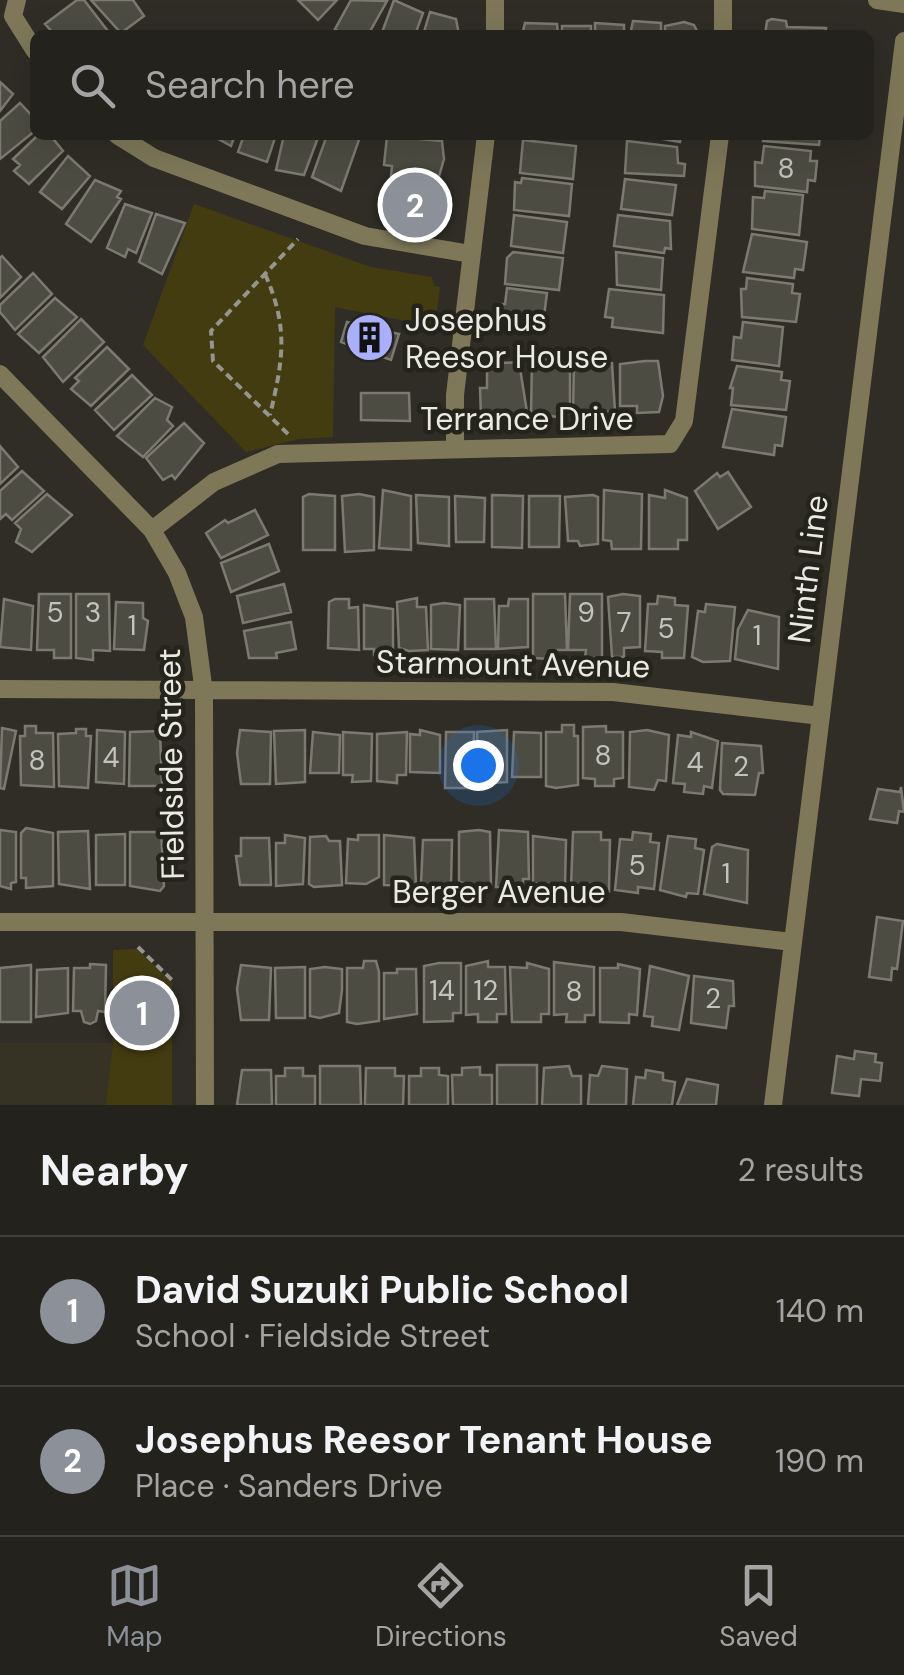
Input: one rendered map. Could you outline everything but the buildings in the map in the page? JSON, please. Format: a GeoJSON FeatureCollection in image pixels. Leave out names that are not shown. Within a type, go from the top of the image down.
{"type":"FeatureCollection","features":[{"type":"Feature","properties":{"kind":"street"},"geometry":{"type":"LineString","coordinates":[[18,0],[12,16],[30,43]]}},
{"type":"Feature","properties":{"kind":"street"},"geometry":{"type":"LineString","coordinates":[[495,30],[496,0]]}},
{"type":"Feature","properties":{"kind":"street"},"geometry":{"type":"LineString","coordinates":[[723,0],[723,30]]}},
{"type":"Feature","properties":{"kind":"street"},"geometry":{"type":"LineString","coordinates":[[877,0],[904,4]]}},
{"type":"Feature","properties":{"kind":"street","name":"Ninth Line"},"geometry":{"type":"LineString","coordinates":[[772,1105],[904,41]]}},
{"type":"Feature","properties":{"kind":"street"},"geometry":{"type":"LineString","coordinates":[[125,140],[154,158],[364,236],[471,254]]}},
{"type":"Feature","properties":{"kind":"street"},"geometry":{"type":"LineString","coordinates":[[455,449],[455,395],[485,140]]}},
{"type":"Feature","properties":{"kind":"street","name":"Terrance Drive"},"geometry":{"type":"LineString","coordinates":[[152,530],[214,482],[278,454],[670,444],[684,421],[719,140]]}},
{"type":"Feature","properties":{"kind":"street","name":"Fieldside Street"},"geometry":{"type":"LineString","coordinates":[[0,374],[152,530],[189,601],[201,649],[204,693],[205,1105]]}},
{"type":"Feature","properties":{"kind":"street","name":"Starmount Avenue"},"geometry":{"type":"LineString","coordinates":[[0,689],[204,693],[613,692],[820,716]]}},
{"type":"Feature","properties":{"kind":"street","name":"Berger Avenue"},"geometry":{"type":"LineString","coordinates":[[0,922],[621,922],[792,942]]}},
{"type":"Feature","properties":{"kind":"path"},"geometry":{"type":"LineString","coordinates":[[291,437],[213,361],[211,331],[298,239]]}},
{"type":"Feature","properties":{"kind":"path"},"geometry":{"type":"LineString","coordinates":[[265,274],[283,325],[280,372],[270,415]]}},
{"type":"Feature","properties":{"kind":"path"},"geometry":{"type":"LineString","coordinates":[[138,947],[174,982]]}},
{"type":"Feature","properties":{"kind":"shaded area"},"geometry":{"type":"Polygon","coordinates":[[[194,204],[371,267],[432,277],[434,286],[440,287],[435,327],[335,307],[333,437],[299,439],[246,452],[143,345],[194,204]]]}},
{"type":"Feature","properties":{"kind":"shaded area"},"geometry":{"type":"Polygon","coordinates":[[[137,949],[172,983],[172,1105],[0,1105],[0,1043],[112,1043],[113,950],[137,949]]]}},
{"type":"Feature","properties":{"kind":"shaded area"},"geometry":{"type":"Polygon","coordinates":[[[137,949],[172,983],[172,1105],[106,1105],[113,1044],[113,950],[137,949]]]}},
{"type":"Feature","properties":{"kind":"place","name":"Josephus Reesor Tenant House"},"geometry":{"type":"Point","coordinates":[415,205]}},
{"type":"Feature","properties":{"kind":"place","name":"Josephus Reesor House"},"geometry":{"type":"Point","coordinates":[370,338]}},
{"type":"Feature","properties":{"kind":"place","name":"David Suzuki Public School"},"geometry":{"type":"Point","coordinates":[142,1013]}}]}
